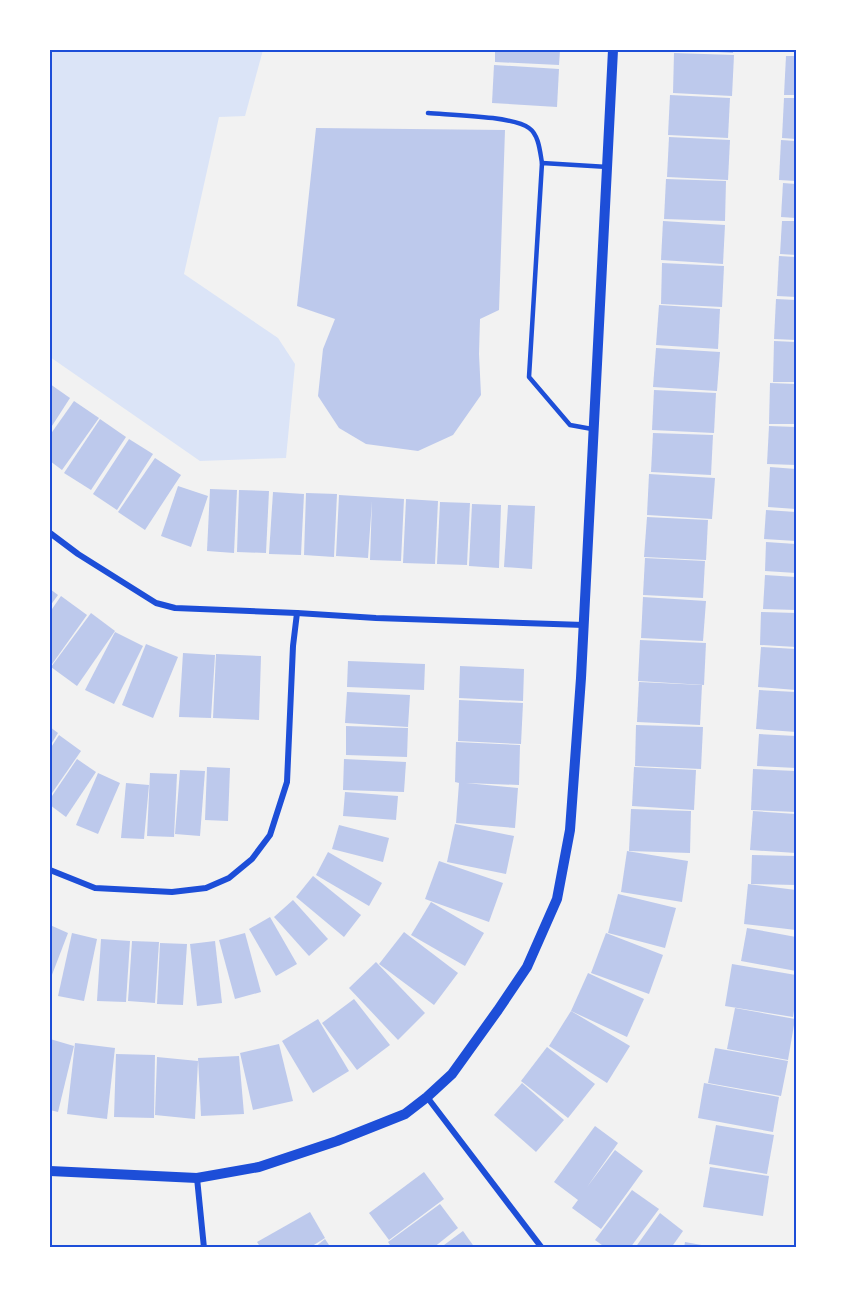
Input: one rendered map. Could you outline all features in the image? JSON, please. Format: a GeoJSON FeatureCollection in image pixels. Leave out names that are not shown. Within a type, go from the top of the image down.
{"type":"FeatureCollection","features":[{"type":"Feature","properties":{"kind":"street"},"geometry":{"type":"LineString","coordinates":[[50,1171],[197,1178],[259,1167],[337,1141],[405,1114],[452,1074],[527,967],[557,898],[570,830],[584,625],[614,50]]}},
{"type":"Feature","properties":{"kind":"street"},"geometry":{"type":"LineString","coordinates":[[50,532],[78,554],[156,603],[175,608],[584,625]]}},
{"type":"Feature","properties":{"kind":"street"},"geometry":{"type":"LineString","coordinates":[[50,870],[95,888],[172,892],[206,888],[229,878],[252,859],[270,835],[287,782],[292,646],[297,613]]}},
{"type":"Feature","properties":{"kind":"street"},"geometry":{"type":"LineString","coordinates":[[427,1097],[542,1248]]}},
{"type":"Feature","properties":{"kind":"street"},"geometry":{"type":"LineString","coordinates":[[197,1178],[204,1248]]}},
{"type":"Feature","properties":{"kind":"lane"},"geometry":{"type":"LineString","coordinates":[[428,112],[512,121],[531,129],[539,143],[542,163],[529,377],[570,425],[595,429]]}},
{"type":"Feature","properties":{"kind":"lane"},"geometry":{"type":"LineString","coordinates":[[542,163],[608,167]]}},
{"type":"Feature","properties":{"kind":"shaded area"},"geometry":{"type":"Polygon","coordinates":[[[50,50],[263,50],[245,116],[219,117],[184,274],[278,338],[295,364],[286,458],[200,461],[50,357],[50,50]]]}},
{"type":"Feature","properties":{"kind":"building"},"geometry":{"type":"Polygon","coordinates":[[[495,50],[560,50],[559,65],[495,62],[495,50]]]}},
{"type":"Feature","properties":{"kind":"building"},"geometry":{"type":"Polygon","coordinates":[[[733,50],[733,53],[701,51],[733,50]]]}},
{"type":"Feature","properties":{"kind":"building"},"geometry":{"type":"Polygon","coordinates":[[[674,53],[734,55],[732,96],[673,93],[674,53]]]}},
{"type":"Feature","properties":{"kind":"building"},"geometry":{"type":"Polygon","coordinates":[[[786,56],[796,56],[796,95],[784,95],[786,56]]]}},
{"type":"Feature","properties":{"kind":"building"},"geometry":{"type":"Polygon","coordinates":[[[494,65],[559,69],[557,107],[492,103],[494,65]]]}},
{"type":"Feature","properties":{"kind":"building"},"geometry":{"type":"Polygon","coordinates":[[[670,95],[730,98],[728,138],[668,135],[670,95]]]}},
{"type":"Feature","properties":{"kind":"building"},"geometry":{"type":"Polygon","coordinates":[[[784,98],[796,98],[796,139],[782,138],[784,98]]]}},
{"type":"Feature","properties":{"kind":"building"},"geometry":{"type":"Polygon","coordinates":[[[316,128],[505,130],[499,310],[480,319],[481,395],[453,435],[418,451],[366,444],[339,428],[318,396],[323,349],[335,319],[297,306],[316,128]]]}},
{"type":"Feature","properties":{"kind":"building"},"geometry":{"type":"Polygon","coordinates":[[[669,137],[730,140],[728,180],[667,177],[669,137]]]}},
{"type":"Feature","properties":{"kind":"building"},"geometry":{"type":"Polygon","coordinates":[[[781,140],[796,141],[796,181],[779,180],[781,140]]]}},
{"type":"Feature","properties":{"kind":"building"},"geometry":{"type":"Polygon","coordinates":[[[666,179],[726,181],[725,221],[664,219],[666,179]]]}},
{"type":"Feature","properties":{"kind":"building"},"geometry":{"type":"Polygon","coordinates":[[[783,183],[796,184],[796,218],[781,217],[783,183]]]}},
{"type":"Feature","properties":{"kind":"building"},"geometry":{"type":"Polygon","coordinates":[[[663,221],[725,225],[723,264],[661,260],[663,221]]]}},
{"type":"Feature","properties":{"kind":"building"},"geometry":{"type":"Polygon","coordinates":[[[782,221],[796,221],[796,255],[780,254],[782,221]]]}},
{"type":"Feature","properties":{"kind":"building"},"geometry":{"type":"Polygon","coordinates":[[[779,256],[796,257],[796,297],[777,296],[779,256]]]}},
{"type":"Feature","properties":{"kind":"building"},"geometry":{"type":"Polygon","coordinates":[[[662,263],[724,266],[722,307],[661,304],[662,263]]]}},
{"type":"Feature","properties":{"kind":"building"},"geometry":{"type":"Polygon","coordinates":[[[776,299],[796,300],[796,340],[774,339],[776,299]]]}},
{"type":"Feature","properties":{"kind":"building"},"geometry":{"type":"Polygon","coordinates":[[[659,305],[720,309],[718,349],[656,345],[659,305]]]}},
{"type":"Feature","properties":{"kind":"building"},"geometry":{"type":"Polygon","coordinates":[[[774,341],[796,342],[796,382],[773,382],[774,341]]]}},
{"type":"Feature","properties":{"kind":"building"},"geometry":{"type":"Polygon","coordinates":[[[656,348],[720,352],[717,391],[653,387],[656,348]]]}},
{"type":"Feature","properties":{"kind":"building"},"geometry":{"type":"Polygon","coordinates":[[[770,383],[796,384],[796,424],[769,424],[770,383]]]}},
{"type":"Feature","properties":{"kind":"building"},"geometry":{"type":"Polygon","coordinates":[[[50,384],[70,398],[50,429],[50,384]]]}},
{"type":"Feature","properties":{"kind":"building"},"geometry":{"type":"Polygon","coordinates":[[[654,390],[716,393],[714,433],[652,430],[654,390]]]}},
{"type":"Feature","properties":{"kind":"building"},"geometry":{"type":"Polygon","coordinates":[[[74,401],[99,418],[62,470],[50,461],[50,435],[74,401]]]}},
{"type":"Feature","properties":{"kind":"building"},"geometry":{"type":"Polygon","coordinates":[[[100,419],[126,437],[91,490],[64,473],[100,419]]]}},
{"type":"Feature","properties":{"kind":"building"},"geometry":{"type":"Polygon","coordinates":[[[769,426],[796,427],[796,465],[767,464],[769,426]]]}},
{"type":"Feature","properties":{"kind":"building"},"geometry":{"type":"Polygon","coordinates":[[[653,433],[713,435],[711,475],[651,472],[653,433]]]}},
{"type":"Feature","properties":{"kind":"building"},"geometry":{"type":"Polygon","coordinates":[[[129,439],[153,454],[117,510],[93,494],[129,439]]]}},
{"type":"Feature","properties":{"kind":"building"},"geometry":{"type":"Polygon","coordinates":[[[155,458],[181,475],[145,530],[118,512],[155,458]]]}},
{"type":"Feature","properties":{"kind":"building"},"geometry":{"type":"Polygon","coordinates":[[[770,467],[796,469],[796,509],[768,507],[770,467]]]}},
{"type":"Feature","properties":{"kind":"building"},"geometry":{"type":"Polygon","coordinates":[[[649,474],[715,478],[712,519],[647,515],[649,474]]]}},
{"type":"Feature","properties":{"kind":"building"},"geometry":{"type":"Polygon","coordinates":[[[178,486],[208,496],[191,547],[161,536],[178,486]]]}},
{"type":"Feature","properties":{"kind":"building"},"geometry":{"type":"Polygon","coordinates":[[[210,489],[237,490],[234,553],[207,551],[210,489]]]}},
{"type":"Feature","properties":{"kind":"building"},"geometry":{"type":"Polygon","coordinates":[[[239,490],[269,491],[266,553],[237,552],[239,490]]]}},
{"type":"Feature","properties":{"kind":"building"},"geometry":{"type":"Polygon","coordinates":[[[273,492],[304,494],[301,555],[269,554],[273,492]]]}},
{"type":"Feature","properties":{"kind":"building"},"geometry":{"type":"Polygon","coordinates":[[[306,493],[337,494],[334,557],[304,555],[306,493]]]}},
{"type":"Feature","properties":{"kind":"building"},"geometry":{"type":"Polygon","coordinates":[[[339,495],[404,499],[401,561],[370,560],[372,501],[368,558],[336,556],[339,495]]]}},
{"type":"Feature","properties":{"kind":"building"},"geometry":{"type":"Polygon","coordinates":[[[406,499],[438,501],[435,564],[403,563],[406,499]]]}},
{"type":"Feature","properties":{"kind":"building"},"geometry":{"type":"Polygon","coordinates":[[[440,502],[470,503],[467,565],[437,564],[440,502]]]}},
{"type":"Feature","properties":{"kind":"building"},"geometry":{"type":"Polygon","coordinates":[[[472,504],[501,505],[499,568],[469,566],[472,504]]]}},
{"type":"Feature","properties":{"kind":"building"},"geometry":{"type":"Polygon","coordinates":[[[508,505],[535,506],[532,569],[504,567],[508,505]]]}},
{"type":"Feature","properties":{"kind":"building"},"geometry":{"type":"Polygon","coordinates":[[[766,510],[796,512],[796,541],[764,539],[766,510]]]}},
{"type":"Feature","properties":{"kind":"building"},"geometry":{"type":"Polygon","coordinates":[[[647,517],[708,520],[706,560],[644,557],[647,517]]]}},
{"type":"Feature","properties":{"kind":"building"},"geometry":{"type":"Polygon","coordinates":[[[766,542],[796,544],[796,573],[765,571],[766,542]]]}},
{"type":"Feature","properties":{"kind":"building"},"geometry":{"type":"Polygon","coordinates":[[[645,558],[705,561],[703,598],[643,595],[645,558]]]}},
{"type":"Feature","properties":{"kind":"building"},"geometry":{"type":"Polygon","coordinates":[[[765,575],[796,577],[796,610],[763,609],[765,575]]]}},
{"type":"Feature","properties":{"kind":"building"},"geometry":{"type":"Polygon","coordinates":[[[50,589],[58,595],[50,606],[50,589]]]}},
{"type":"Feature","properties":{"kind":"building"},"geometry":{"type":"Polygon","coordinates":[[[61,596],[87,615],[50,667],[50,612],[61,596]]]}},
{"type":"Feature","properties":{"kind":"building"},"geometry":{"type":"Polygon","coordinates":[[[643,597],[706,601],[703,641],[641,638],[643,597]]]}},
{"type":"Feature","properties":{"kind":"building"},"geometry":{"type":"Polygon","coordinates":[[[761,612],[796,613],[796,647],[760,645],[761,612]]]}},
{"type":"Feature","properties":{"kind":"building"},"geometry":{"type":"Polygon","coordinates":[[[91,613],[115,631],[77,686],[51,667],[91,613]]]}},
{"type":"Feature","properties":{"kind":"building"},"geometry":{"type":"Polygon","coordinates":[[[115,632],[143,646],[114,704],[85,690],[115,632]]]}},
{"type":"Feature","properties":{"kind":"building"},"geometry":{"type":"Polygon","coordinates":[[[640,640],[706,643],[704,685],[638,681],[640,640]]]}},
{"type":"Feature","properties":{"kind":"building"},"geometry":{"type":"Polygon","coordinates":[[[146,644],[178,657],[153,718],[122,705],[146,644]]]}},
{"type":"Feature","properties":{"kind":"building"},"geometry":{"type":"Polygon","coordinates":[[[761,647],[796,649],[796,690],[758,687],[761,647]]]}},
{"type":"Feature","properties":{"kind":"building"},"geometry":{"type":"Polygon","coordinates":[[[183,653],[215,655],[211,718],[179,717],[183,653]]]}},
{"type":"Feature","properties":{"kind":"building"},"geometry":{"type":"Polygon","coordinates":[[[216,654],[261,656],[259,720],[213,718],[216,654]]]}},
{"type":"Feature","properties":{"kind":"building"},"geometry":{"type":"Polygon","coordinates":[[[348,661],[425,664],[424,690],[347,687],[348,661]]]}},
{"type":"Feature","properties":{"kind":"building"},"geometry":{"type":"Polygon","coordinates":[[[460,666],[524,669],[523,701],[459,698],[460,666]]]}},
{"type":"Feature","properties":{"kind":"building"},"geometry":{"type":"Polygon","coordinates":[[[639,682],[702,685],[700,725],[637,722],[639,682]]]}},
{"type":"Feature","properties":{"kind":"building"},"geometry":{"type":"Polygon","coordinates":[[[759,690],[796,692],[796,732],[756,729],[759,690]]]}},
{"type":"Feature","properties":{"kind":"building"},"geometry":{"type":"Polygon","coordinates":[[[347,692],[410,695],[408,727],[345,723],[347,692]]]}},
{"type":"Feature","properties":{"kind":"building"},"geometry":{"type":"Polygon","coordinates":[[[459,700],[523,703],[521,744],[458,741],[459,700]]]}},
{"type":"Feature","properties":{"kind":"building"},"geometry":{"type":"Polygon","coordinates":[[[636,725],[703,727],[701,769],[635,766],[636,725]]]}},
{"type":"Feature","properties":{"kind":"building"},"geometry":{"type":"Polygon","coordinates":[[[346,726],[408,728],[407,757],[346,755],[346,726]]]}},
{"type":"Feature","properties":{"kind":"building"},"geometry":{"type":"Polygon","coordinates":[[[50,727],[58,733],[50,746],[50,727]]]}},
{"type":"Feature","properties":{"kind":"building"},"geometry":{"type":"Polygon","coordinates":[[[759,734],[796,736],[796,768],[757,766],[759,734]]]}},
{"type":"Feature","properties":{"kind":"building"},"geometry":{"type":"Polygon","coordinates":[[[59,735],[81,751],[50,796],[50,749],[59,735]]]}},
{"type":"Feature","properties":{"kind":"building"},"geometry":{"type":"Polygon","coordinates":[[[456,742],[520,745],[519,785],[466,783],[518,788],[515,828],[456,823],[459,783],[455,782],[456,742]]]}},
{"type":"Feature","properties":{"kind":"building"},"geometry":{"type":"Polygon","coordinates":[[[77,759],[96,772],[66,817],[50,805],[50,799],[77,759]]]}},
{"type":"Feature","properties":{"kind":"building"},"geometry":{"type":"Polygon","coordinates":[[[344,759],[406,762],[404,792],[343,790],[344,759]]]}},
{"type":"Feature","properties":{"kind":"building"},"geometry":{"type":"Polygon","coordinates":[[[207,767],[230,768],[228,821],[205,820],[207,767]]]}},
{"type":"Feature","properties":{"kind":"building"},"geometry":{"type":"Polygon","coordinates":[[[634,767],[696,770],[694,810],[632,806],[634,767]]]}},
{"type":"Feature","properties":{"kind":"building"},"geometry":{"type":"Polygon","coordinates":[[[753,769],[796,771],[796,812],[751,810],[753,769]]]}},
{"type":"Feature","properties":{"kind":"building"},"geometry":{"type":"Polygon","coordinates":[[[180,770],[205,771],[200,836],[175,834],[180,770]]]}},
{"type":"Feature","properties":{"kind":"building"},"geometry":{"type":"Polygon","coordinates":[[[98,773],[120,783],[98,834],[76,825],[98,773]]]}},
{"type":"Feature","properties":{"kind":"building"},"geometry":{"type":"Polygon","coordinates":[[[150,773],[177,774],[174,837],[147,836],[150,773]]]}},
{"type":"Feature","properties":{"kind":"building"},"geometry":{"type":"Polygon","coordinates":[[[126,783],[149,785],[144,839],[121,838],[126,783]]]}},
{"type":"Feature","properties":{"kind":"building"},"geometry":{"type":"Polygon","coordinates":[[[345,792],[398,796],[396,820],[343,816],[345,792]]]}},
{"type":"Feature","properties":{"kind":"building"},"geometry":{"type":"Polygon","coordinates":[[[631,809],[691,811],[690,853],[629,851],[631,809]]]}},
{"type":"Feature","properties":{"kind":"building"},"geometry":{"type":"Polygon","coordinates":[[[753,811],[796,814],[796,853],[750,850],[753,811]]]}},
{"type":"Feature","properties":{"kind":"building"},"geometry":{"type":"Polygon","coordinates":[[[455,824],[514,836],[506,874],[447,862],[455,824]]]}},
{"type":"Feature","properties":{"kind":"building"},"geometry":{"type":"Polygon","coordinates":[[[339,825],[389,838],[383,862],[332,849],[339,825]]]}},
{"type":"Feature","properties":{"kind":"building"},"geometry":{"type":"Polygon","coordinates":[[[627,851],[688,861],[682,902],[621,892],[627,851]]]}},
{"type":"Feature","properties":{"kind":"building"},"geometry":{"type":"Polygon","coordinates":[[[328,852],[382,883],[369,906],[316,875],[328,852]]]}},
{"type":"Feature","properties":{"kind":"building"},"geometry":{"type":"Polygon","coordinates":[[[752,855],[796,856],[796,885],[751,884],[752,855]]]}},
{"type":"Feature","properties":{"kind":"building"},"geometry":{"type":"Polygon","coordinates":[[[439,861],[503,883],[489,922],[425,899],[439,861]]]}},
{"type":"Feature","properties":{"kind":"building"},"geometry":{"type":"Polygon","coordinates":[[[313,876],[361,915],[344,937],[296,897],[313,876]]]}},
{"type":"Feature","properties":{"kind":"building"},"geometry":{"type":"Polygon","coordinates":[[[748,884],[796,890],[796,930],[744,924],[748,884]]]}},
{"type":"Feature","properties":{"kind":"building"},"geometry":{"type":"Polygon","coordinates":[[[618,894],[676,908],[665,948],[608,933],[618,894]]]}},
{"type":"Feature","properties":{"kind":"building"},"geometry":{"type":"Polygon","coordinates":[[[293,900],[328,939],[309,956],[274,917],[293,900]]]}},
{"type":"Feature","properties":{"kind":"building"},"geometry":{"type":"Polygon","coordinates":[[[431,902],[484,933],[465,966],[411,935],[431,902]]]}},
{"type":"Feature","properties":{"kind":"building"},"geometry":{"type":"Polygon","coordinates":[[[270,917],[297,964],[276,976],[249,929],[270,917]]]}},
{"type":"Feature","properties":{"kind":"building"},"geometry":{"type":"Polygon","coordinates":[[[50,925],[68,933],[50,980],[50,925]]]}},
{"type":"Feature","properties":{"kind":"building"},"geometry":{"type":"Polygon","coordinates":[[[747,928],[796,937],[796,971],[741,961],[747,928]]]}},
{"type":"Feature","properties":{"kind":"building"},"geometry":{"type":"Polygon","coordinates":[[[404,932],[458,973],[434,1005],[379,964],[404,932]]]}},
{"type":"Feature","properties":{"kind":"building"},"geometry":{"type":"Polygon","coordinates":[[[72,933],[97,939],[84,1001],[58,996],[72,933]]]}},
{"type":"Feature","properties":{"kind":"building"},"geometry":{"type":"Polygon","coordinates":[[[245,933],[261,992],[235,999],[219,940],[245,933]]]}},
{"type":"Feature","properties":{"kind":"building"},"geometry":{"type":"Polygon","coordinates":[[[606,933],[663,955],[649,994],[591,973],[606,933]]]}},
{"type":"Feature","properties":{"kind":"building"},"geometry":{"type":"Polygon","coordinates":[[[101,939],[130,941],[126,1002],[97,1001],[101,939]]]}},
{"type":"Feature","properties":{"kind":"building"},"geometry":{"type":"Polygon","coordinates":[[[132,941],[159,942],[155,1003],[128,1001],[132,941]]]}},
{"type":"Feature","properties":{"kind":"building"},"geometry":{"type":"Polygon","coordinates":[[[215,941],[222,1003],[197,1006],[190,944],[215,941]]]}},
{"type":"Feature","properties":{"kind":"building"},"geometry":{"type":"Polygon","coordinates":[[[160,943],[187,944],[183,1005],[157,1004],[160,943]]]}},
{"type":"Feature","properties":{"kind":"building"},"geometry":{"type":"Polygon","coordinates":[[[376,962],[425,1013],[398,1040],[349,988],[376,962]]]}},
{"type":"Feature","properties":{"kind":"building"},"geometry":{"type":"Polygon","coordinates":[[[732,964],[796,975],[793,1017],[725,1006],[732,964]]]}},
{"type":"Feature","properties":{"kind":"building"},"geometry":{"type":"Polygon","coordinates":[[[588,973],[644,999],[627,1037],[571,1011],[588,973]]]}},
{"type":"Feature","properties":{"kind":"building"},"geometry":{"type":"Polygon","coordinates":[[[354,999],[390,1045],[357,1070],[322,1023],[354,999]]]}},
{"type":"Feature","properties":{"kind":"building"},"geometry":{"type":"Polygon","coordinates":[[[735,1008],[795,1019],[788,1060],[727,1049],[735,1008]]]}},
{"type":"Feature","properties":{"kind":"building"},"geometry":{"type":"Polygon","coordinates":[[[571,1011],[630,1046],[607,1083],[549,1046],[571,1011]]]}},
{"type":"Feature","properties":{"kind":"building"},"geometry":{"type":"Polygon","coordinates":[[[318,1019],[349,1071],[313,1093],[282,1041],[318,1019]]]}},
{"type":"Feature","properties":{"kind":"building"},"geometry":{"type":"Polygon","coordinates":[[[50,1039],[74,1046],[58,1112],[50,1110],[50,1039]]]}},
{"type":"Feature","properties":{"kind":"building"},"geometry":{"type":"Polygon","coordinates":[[[75,1043],[115,1048],[107,1119],[67,1114],[75,1043]]]}},
{"type":"Feature","properties":{"kind":"building"},"geometry":{"type":"Polygon","coordinates":[[[279,1044],[293,1101],[253,1110],[240,1053],[279,1044]]]}},
{"type":"Feature","properties":{"kind":"building"},"geometry":{"type":"Polygon","coordinates":[[[547,1047],[595,1084],[568,1118],[521,1081],[547,1047]]]}},
{"type":"Feature","properties":{"kind":"building"},"geometry":{"type":"Polygon","coordinates":[[[715,1048],[788,1061],[781,1096],[708,1083],[715,1048]]]}},
{"type":"Feature","properties":{"kind":"building"},"geometry":{"type":"Polygon","coordinates":[[[116,1054],[155,1055],[154,1118],[114,1117],[116,1054]]]}},
{"type":"Feature","properties":{"kind":"building"},"geometry":{"type":"Polygon","coordinates":[[[239,1056],[244,1114],[201,1116],[198,1058],[239,1056]]]}},
{"type":"Feature","properties":{"kind":"building"},"geometry":{"type":"Polygon","coordinates":[[[157,1057],[198,1061],[195,1119],[155,1115],[157,1057]]]}},
{"type":"Feature","properties":{"kind":"building"},"geometry":{"type":"Polygon","coordinates":[[[522,1083],[564,1120],[536,1152],[494,1115],[522,1083]]]}},
{"type":"Feature","properties":{"kind":"building"},"geometry":{"type":"Polygon","coordinates":[[[704,1083],[779,1097],[773,1132],[698,1118],[704,1083]]]}},
{"type":"Feature","properties":{"kind":"building"},"geometry":{"type":"Polygon","coordinates":[[[716,1125],[774,1135],[767,1174],[709,1164],[716,1125]]]}},
{"type":"Feature","properties":{"kind":"building"},"geometry":{"type":"Polygon","coordinates":[[[595,1126],[618,1143],[587,1187],[615,1150],[643,1171],[601,1229],[572,1208],[578,1200],[554,1182],[595,1126]]]}},
{"type":"Feature","properties":{"kind":"building"},"geometry":{"type":"Polygon","coordinates":[[[710,1167],[769,1176],[763,1216],[703,1207],[710,1167]]]}},
{"type":"Feature","properties":{"kind":"building"},"geometry":{"type":"Polygon","coordinates":[[[424,1172],[444,1199],[389,1240],[369,1213],[424,1172]]]}},
{"type":"Feature","properties":{"kind":"building"},"geometry":{"type":"Polygon","coordinates":[[[632,1190],[659,1209],[630,1248],[606,1248],[595,1240],[632,1190]]]}},
{"type":"Feature","properties":{"kind":"building"},"geometry":{"type":"Polygon","coordinates":[[[440,1204],[458,1228],[433,1248],[392,1248],[388,1242],[440,1204]]]}},
{"type":"Feature","properties":{"kind":"building"},"geometry":{"type":"Polygon","coordinates":[[[310,1212],[325,1238],[309,1248],[261,1248],[257,1242],[310,1212]]]}},
{"type":"Feature","properties":{"kind":"building"},"geometry":{"type":"Polygon","coordinates":[[[660,1213],[683,1231],[671,1248],[635,1248],[660,1213]]]}},
{"type":"Feature","properties":{"kind":"building"},"geometry":{"type":"Polygon","coordinates":[[[463,1231],[475,1248],[440,1248],[463,1231]]]}},
{"type":"Feature","properties":{"kind":"building"},"geometry":{"type":"Polygon","coordinates":[[[325,1239],[331,1248],[314,1248],[325,1239]]]}},
{"type":"Feature","properties":{"kind":"building"},"geometry":{"type":"Polygon","coordinates":[[[685,1242],[707,1246],[707,1248],[684,1248],[685,1242]]]}}]}
